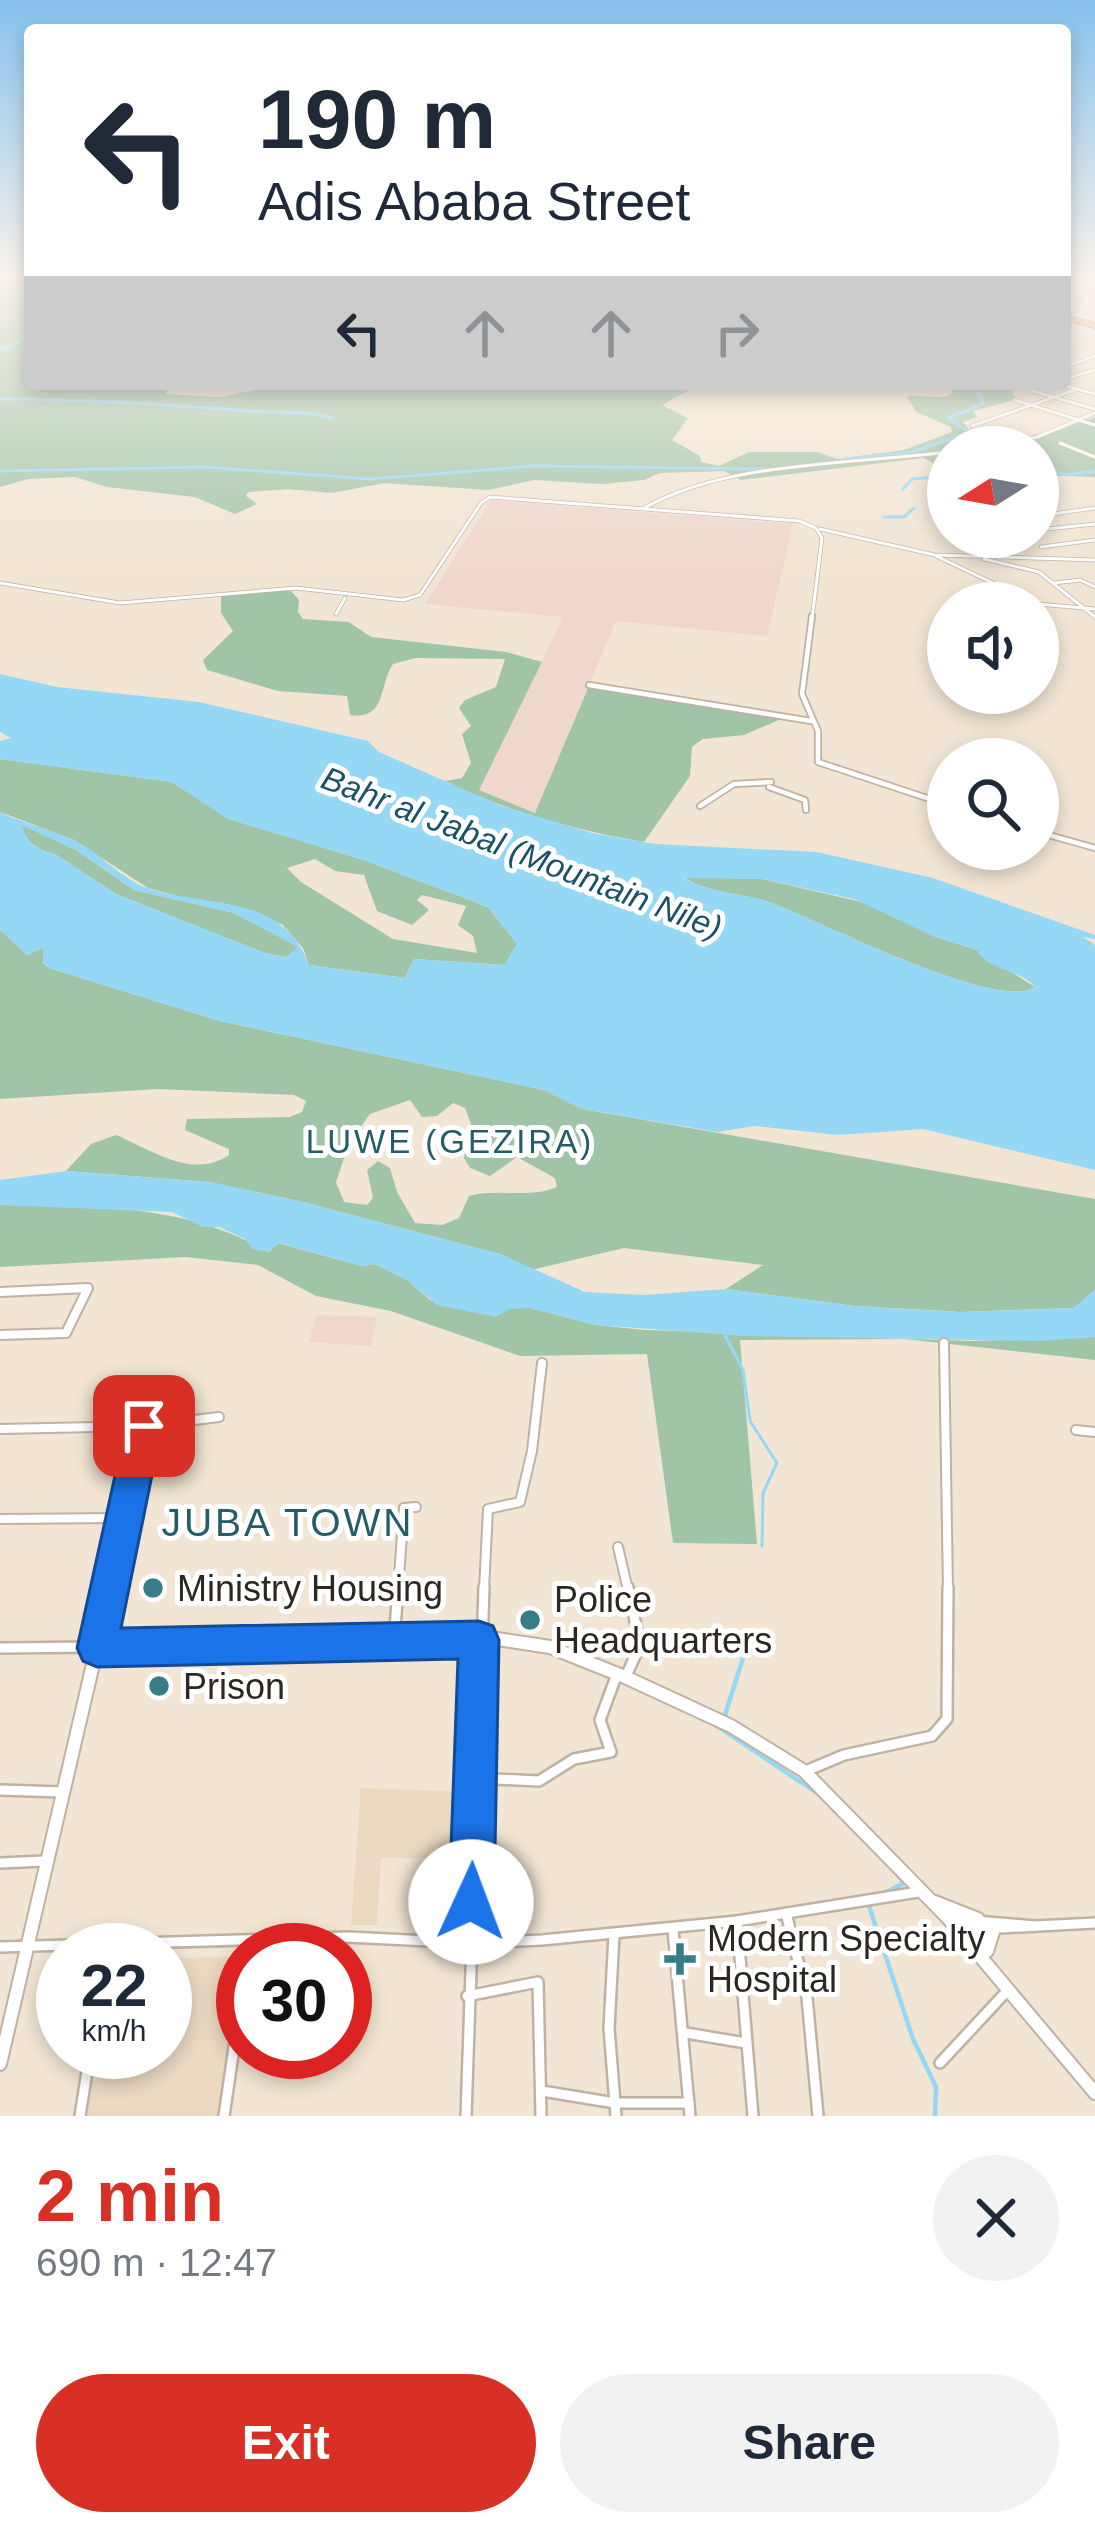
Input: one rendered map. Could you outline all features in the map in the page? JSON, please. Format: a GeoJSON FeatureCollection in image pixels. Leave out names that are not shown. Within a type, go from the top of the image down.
{"type":"FeatureCollection","features":[{"type":"Feature","properties":{"kind":"street"},"geometry":{"type":"LineString","coordinates":[[1071,387],[1095,394]]}},
{"type":"Feature","properties":{"kind":"street"},"geometry":{"type":"LineString","coordinates":[[972,426],[1077,389]]}},
{"type":"Feature","properties":{"kind":"street"},"geometry":{"type":"LineString","coordinates":[[1033,391],[1095,411]]}},
{"type":"Feature","properties":{"kind":"street"},"geometry":{"type":"LineString","coordinates":[[1033,391],[1040,401]]}},
{"type":"Feature","properties":{"kind":"street"},"geometry":{"type":"LineString","coordinates":[[1015,400],[1095,425]]}},
{"type":"Feature","properties":{"kind":"street"},"geometry":{"type":"LineString","coordinates":[[1059,429],[1095,411]]}},
{"type":"Feature","properties":{"kind":"street"},"geometry":{"type":"LineString","coordinates":[[1060,442],[1095,457]]}},
{"type":"Feature","properties":{"kind":"street"},"geometry":{"type":"LineString","coordinates":[[644,508],[670,494],[747,477],[927,455]]}},
{"type":"Feature","properties":{"kind":"street"},"geometry":{"type":"LineString","coordinates":[[0,583],[120,603],[296,588],[348,596],[415,598],[487,498],[783,519],[927,553]]}},
{"type":"Feature","properties":{"kind":"street"},"geometry":{"type":"LineString","coordinates":[[1059,513],[1095,508]]}},
{"type":"Feature","properties":{"kind":"street"},"geometry":{"type":"LineString","coordinates":[[1059,528],[1095,524]]}},
{"type":"Feature","properties":{"kind":"street"},"geometry":{"type":"LineString","coordinates":[[816,528],[822,538],[802,694],[818,731],[816,758],[822,765],[927,798]]}},
{"type":"Feature","properties":{"kind":"street"},"geometry":{"type":"LineString","coordinates":[[1059,545],[1095,540]]}},
{"type":"Feature","properties":{"kind":"street"},"geometry":{"type":"LineString","coordinates":[[940,558],[992,582]]}},
{"type":"Feature","properties":{"kind":"street"},"geometry":{"type":"LineString","coordinates":[[984,558],[1039,572],[1053,582]]}},
{"type":"Feature","properties":{"kind":"street"},"geometry":{"type":"LineString","coordinates":[[1038,558],[1095,560]]}},
{"type":"Feature","properties":{"kind":"street"},"geometry":{"type":"LineString","coordinates":[[1059,582],[1095,578]]}},
{"type":"Feature","properties":{"kind":"street"},"geometry":{"type":"LineString","coordinates":[[1079,580],[1095,587]]}},
{"type":"Feature","properties":{"kind":"street"},"geometry":{"type":"LineString","coordinates":[[1059,587],[1085,609]]}},
{"type":"Feature","properties":{"kind":"street"},"geometry":{"type":"LineString","coordinates":[[336,614],[340,600],[348,596]]}},
{"type":"Feature","properties":{"kind":"street"},"geometry":{"type":"LineString","coordinates":[[1059,606],[1095,613]]}},
{"type":"Feature","properties":{"kind":"street"},"geometry":{"type":"LineString","coordinates":[[589,685],[811,721]]}},
{"type":"Feature","properties":{"kind":"street"},"geometry":{"type":"LineString","coordinates":[[700,806],[734,784],[770,785],[805,800],[806,811]]}},
{"type":"Feature","properties":{"kind":"street"},"geometry":{"type":"LineString","coordinates":[[1059,838],[1095,848]]}},
{"type":"Feature","properties":{"kind":"street"},"geometry":{"type":"LineString","coordinates":[[0,1292],[88,1288],[74,1326],[66,1333],[0,1335]]}},
{"type":"Feature","properties":{"kind":"street"},"geometry":{"type":"LineString","coordinates":[[804,1771],[844,1755],[932,1736],[947,1719],[949,1442],[944,1343]]}},
{"type":"Feature","properties":{"kind":"street"},"geometry":{"type":"LineString","coordinates":[[466,2116],[474,1778],[487,1512],[520,1502],[532,1451],[542,1363]]}},
{"type":"Feature","properties":{"kind":"street"},"geometry":{"type":"LineString","coordinates":[[0,1429],[144,1426],[219,1417]]}},
{"type":"Feature","properties":{"kind":"street"},"geometry":{"type":"LineString","coordinates":[[0,2064],[50,1861],[144,1426]]}},
{"type":"Feature","properties":{"kind":"street"},"geometry":{"type":"LineString","coordinates":[[1076,1430],[1095,1432]]}},
{"type":"Feature","properties":{"kind":"street"},"geometry":{"type":"LineString","coordinates":[[394,1643],[404,1508],[416,1507]]}},
{"type":"Feature","properties":{"kind":"street"},"geometry":{"type":"LineString","coordinates":[[0,1520],[123,1518]]}},
{"type":"Feature","properties":{"kind":"street"},"geometry":{"type":"LineString","coordinates":[[474,1778],[539,1781],[574,1759],[611,1752],[600,1720],[640,1646],[618,1547]]}},
{"type":"Feature","properties":{"kind":"street"},"geometry":{"type":"LineString","coordinates":[[0,1648],[479,1640],[550,1648],[621,1676],[731,1726],[804,1771],[947,1917],[1095,2093]]}},
{"type":"Feature","properties":{"kind":"street"},"geometry":{"type":"LineString","coordinates":[[0,1790],[64,1792]]}},
{"type":"Feature","properties":{"kind":"street"},"geometry":{"type":"LineString","coordinates":[[0,1863],[50,1861]]}},
{"type":"Feature","properties":{"kind":"street"},"geometry":{"type":"LineString","coordinates":[[372,1938],[470,1943],[614,1935],[926,1895],[978,1919]]}},
{"type":"Feature","properties":{"kind":"street"},"geometry":{"type":"LineString","coordinates":[[786,1913],[807,1997],[818,2116]]}},
{"type":"Feature","properties":{"kind":"street"},"geometry":{"type":"LineString","coordinates":[[947,1917],[1038,1927]]}},
{"type":"Feature","properties":{"kind":"street"},"geometry":{"type":"LineString","coordinates":[[737,1922],[753,2116]]}},
{"type":"Feature","properties":{"kind":"street"},"geometry":{"type":"LineString","coordinates":[[958,1930],[993,1932],[1095,1923]]}},
{"type":"Feature","properties":{"kind":"street"},"geometry":{"type":"LineString","coordinates":[[542,2090],[616,2109],[690,2110],[673,1930]]}},
{"type":"Feature","properties":{"kind":"street"},"geometry":{"type":"LineString","coordinates":[[979,1955],[987,1952],[993,1932]]}},
{"type":"Feature","properties":{"kind":"street"},"geometry":{"type":"LineString","coordinates":[[614,1935],[609,2029],[616,2109]]}},
{"type":"Feature","properties":{"kind":"street"},"geometry":{"type":"LineString","coordinates":[[0,1947],[36,1946]]}},
{"type":"Feature","properties":{"kind":"street"},"geometry":{"type":"LineString","coordinates":[[467,1996],[538,1982],[542,2116]]}},
{"type":"Feature","properties":{"kind":"street"},"geometry":{"type":"LineString","coordinates":[[940,2063],[1007,1990]]}},
{"type":"Feature","properties":{"kind":"street"},"geometry":{"type":"LineString","coordinates":[[686,2032],[746,2043]]}},
{"type":"Feature","properties":{"kind":"street"},"geometry":{"type":"LineString","coordinates":[[80,2116],[86,2079]]}},
{"type":"Feature","properties":{"kind":"street"},"geometry":{"type":"LineString","coordinates":[[224,2116],[229,2079]]}},
{"type":"Feature","properties":{"kind":"shaded area"},"geometry":{"type":"Polygon","coordinates":[[[491,500],[793,524],[767,636],[616,621],[536,813],[479,790],[563,617],[425,604],[491,500]]]}},
{"type":"Feature","properties":{"kind":"shaded area"},"geometry":{"type":"Polygon","coordinates":[[[316,1315],[377,1317],[371,1346],[309,1342],[316,1315]]]}},
{"type":"Feature","properties":{"kind":"shaded area"},"geometry":{"type":"Polygon","coordinates":[[[361,1788],[466,1792],[466,1858],[381,1858],[377,1925],[351,1923],[361,1788]]]}},
{"type":"Feature","properties":{"kind":"shaded area"},"geometry":{"type":"Polygon","coordinates":[[[216,1957],[216,2079],[225,2079],[220,2116],[81,2116],[90,2079],[192,2079],[192,1958],[216,1957]]]}},
{"type":"Feature","properties":{"kind":"green space"},"geometry":{"type":"Polygon","coordinates":[[[0,378],[24,378],[24,390],[167,390],[166,394],[220,397],[254,390],[689,390],[662,405],[688,418],[672,440],[700,456],[701,462],[719,466],[749,452],[818,452],[837,459],[904,450],[927,441],[927,460],[741,480],[724,471],[660,473],[644,480],[602,484],[534,480],[488,490],[384,483],[332,493],[248,492],[246,496],[257,504],[235,514],[195,497],[107,487],[75,477],[28,479],[0,487],[0,378]]]}},
{"type":"Feature","properties":{"kind":"green space"},"geometry":{"type":"Polygon","coordinates":[[[1016,390],[1012,393],[1018,399],[973,411],[977,417],[963,422],[966,426],[949,426],[916,412],[907,396],[1016,390]]]}},
{"type":"Feature","properties":{"kind":"green space"},"geometry":{"type":"Polygon","coordinates":[[[1095,417],[1095,477],[1059,476],[1059,430],[1095,417]]]}},
{"type":"Feature","properties":{"kind":"green space"},"geometry":{"type":"Polygon","coordinates":[[[291,591],[299,600],[303,619],[349,622],[371,637],[506,652],[542,662],[479,790],[535,813],[589,686],[781,719],[744,735],[703,739],[692,747],[690,776],[644,842],[567,826],[445,781],[462,778],[471,763],[462,734],[471,726],[459,708],[465,700],[496,687],[505,659],[416,658],[393,664],[376,707],[362,715],[350,715],[347,696],[278,691],[207,670],[203,660],[233,631],[221,613],[221,596],[291,591]]]}},
{"type":"Feature","properties":{"kind":"green space"},"geometry":{"type":"Polygon","coordinates":[[[0,759],[172,782],[229,819],[364,860],[488,907],[517,944],[505,965],[414,959],[405,978],[309,965],[303,948],[282,924],[148,888],[74,840],[0,812],[0,759]],[[315,859],[287,868],[301,882],[393,939],[477,953],[473,936],[458,925],[466,906],[422,895],[417,900],[429,910],[412,925],[377,911],[364,875],[335,871],[315,859]]]}},
{"type":"Feature","properties":{"kind":"green space"},"geometry":{"type":"Polygon","coordinates":[[[23,825],[76,850],[134,890],[234,913],[299,947],[286,957],[265,953],[116,894],[33,844],[23,825]]]}},
{"type":"Feature","properties":{"kind":"green space"},"geometry":{"type":"Polygon","coordinates":[[[683,877],[762,879],[866,903],[933,936],[977,950],[1035,987],[1015,992],[948,976],[772,903],[683,877]]]}},
{"type":"Feature","properties":{"kind":"green space"},"geometry":{"type":"Polygon","coordinates":[[[0,930],[27,955],[43,948],[43,963],[49,968],[220,1021],[544,1090],[582,1109],[1095,1199],[1095,1290],[1074,1308],[960,1312],[855,1306],[726,1289],[763,1265],[624,1248],[531,1270],[500,1254],[299,1201],[209,1182],[66,1171],[91,1144],[116,1135],[186,1164],[215,1162],[229,1155],[229,1149],[185,1130],[187,1119],[290,1117],[302,1112],[306,1101],[294,1095],[158,1089],[0,1099],[0,930]],[[410,1100],[370,1114],[349,1143],[336,1182],[344,1202],[367,1205],[373,1198],[367,1170],[378,1161],[390,1168],[415,1223],[442,1225],[459,1218],[469,1196],[557,1187],[555,1178],[517,1157],[490,1176],[470,1168],[464,1158],[471,1124],[465,1108],[453,1103],[437,1116],[422,1117],[410,1100]]]}},
{"type":"Feature","properties":{"kind":"green space"},"geometry":{"type":"Polygon","coordinates":[[[44,1203],[160,1214],[215,1228],[269,1252],[278,1243],[362,1266],[375,1264],[407,1280],[430,1300],[452,1305],[530,1308],[596,1325],[645,1330],[974,1341],[1095,1337],[1095,1360],[904,1339],[740,1340],[757,1544],[673,1543],[647,1354],[520,1356],[391,1311],[316,1296],[258,1265],[186,1257],[0,1267],[0,1205],[44,1203]]]}},
{"type":"Feature","properties":{"kind":"water","name":"Bahr al Jabal (Mountain Nile)"},"geometry":{"type":"Polygon","coordinates":[[[0,674],[57,687],[199,702],[368,741],[379,752],[499,805],[592,833],[655,844],[817,852],[933,878],[1095,935],[1095,939],[1083,937],[1095,945],[1095,1170],[923,1129],[838,1135],[755,1126],[717,1132],[582,1109],[544,1090],[220,1021],[49,968],[43,962],[43,948],[27,955],[0,930],[0,812],[79,843],[150,889],[263,914],[297,942],[309,965],[405,978],[414,959],[504,965],[517,944],[488,907],[364,860],[228,819],[172,782],[0,759],[0,741],[11,738],[0,732],[0,674]],[[23,826],[34,845],[116,894],[265,953],[286,957],[298,947],[234,913],[134,890],[76,850],[23,826]],[[683,878],[772,903],[948,976],[1015,992],[1035,987],[989,962],[977,950],[933,936],[854,899],[762,879],[683,878]]]}},
{"type":"Feature","properties":{"kind":"water"},"geometry":{"type":"Polygon","coordinates":[[[66,1171],[210,1182],[299,1201],[500,1254],[585,1292],[643,1295],[726,1289],[855,1306],[960,1312],[1073,1308],[1095,1290],[1095,1337],[1040,1341],[744,1336],[596,1325],[530,1308],[510,1309],[495,1317],[437,1305],[407,1280],[375,1264],[362,1266],[279,1243],[269,1252],[252,1249],[245,1239],[172,1212],[0,1205],[0,1180],[66,1171]]]}},
{"type":"Feature","properties":{"kind":"waterway"},"geometry":{"type":"LineString","coordinates":[[839,460],[912,452],[962,435],[967,431],[948,418],[983,404],[978,390]]}},
{"type":"Feature","properties":{"kind":"waterway"},"geometry":{"type":"LineString","coordinates":[[0,399],[332,418]]}},
{"type":"Feature","properties":{"kind":"waterway"},"geometry":{"type":"LineString","coordinates":[[0,471],[204,467],[371,479],[534,466],[770,469]]}},
{"type":"Feature","properties":{"kind":"waterway"},"geometry":{"type":"LineString","coordinates":[[1059,473],[1095,471]]}},
{"type":"Feature","properties":{"kind":"waterway"},"geometry":{"type":"LineString","coordinates":[[902,490],[912,479],[927,478]]}},
{"type":"Feature","properties":{"kind":"waterway"},"geometry":{"type":"LineString","coordinates":[[884,517],[904,517],[914,508]]}},
{"type":"Feature","properties":{"kind":"waterway"},"geometry":{"type":"LineString","coordinates":[[723,1331],[743,1370],[750,1421],[777,1463],[763,1493],[762,1546]]}},
{"type":"Feature","properties":{"kind":"waterway"},"geometry":{"type":"LineString","coordinates":[[725,1715],[743,1658]]}},
{"type":"Feature","properties":{"kind":"waterway"},"geometry":{"type":"LineString","coordinates":[[717,1726],[820,1795]]}},
{"type":"Feature","properties":{"kind":"waterway"},"geometry":{"type":"LineString","coordinates":[[885,1893],[904,1883],[897,1874]]}},
{"type":"Feature","properties":{"kind":"waterway"},"geometry":{"type":"LineString","coordinates":[[868,1903],[913,2039],[936,2087],[935,2116]]}},
{"type":"Feature","properties":{"kind":"place","name":"Ministry Housing"},"geometry":{"type":"Point","coordinates":[153,1588]}},
{"type":"Feature","properties":{"kind":"place","name":"Police Headquarters"},"geometry":{"type":"Point","coordinates":[530,1620]}},
{"type":"Feature","properties":{"kind":"place","name":"Prison"},"geometry":{"type":"Point","coordinates":[159,1686]}},
{"type":"Feature","properties":{"kind":"place","name":"Modern Specialty Hospital"},"geometry":{"type":"Point","coordinates":[680,1959]}},
{"type":"Feature","properties":{"kind":"district","name":"LUWE (GEZIRA)"},"geometry":{"type":"Point","coordinates":[450,1141]}},
{"type":"Feature","properties":{"kind":"district","name":"JUBA TOWN"},"geometry":{"type":"Point","coordinates":[288,1522]}},
{"type":"Feature","properties":{"kind":"route"},"geometry":{"type":"LineString","coordinates":[[144,1426],[97,1648],[479,1640],[471,1902]]}}]}
